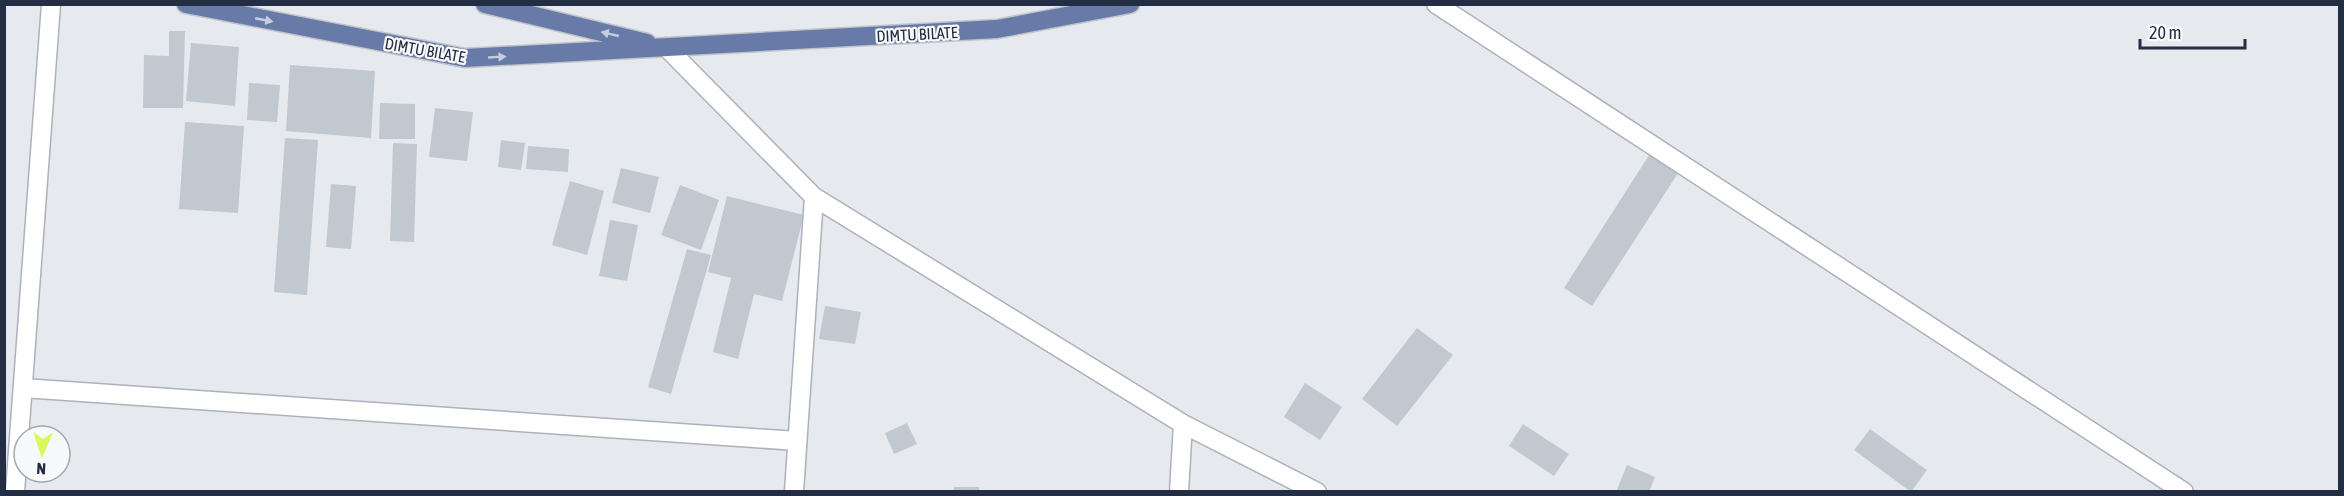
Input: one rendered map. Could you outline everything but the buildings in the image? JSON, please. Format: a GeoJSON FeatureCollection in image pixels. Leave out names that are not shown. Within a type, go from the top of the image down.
{"type":"FeatureCollection","features":[{"type":"Feature","properties":{"kind":"main road","name":"DIMTU BILATE"},"geometry":{"type":"LineString","coordinates":[[186,4],[465,58],[997,29],[1130,4]]}},
{"type":"Feature","properties":{"kind":"main road","name":"DIMTU BILATE"},"geometry":{"type":"LineString","coordinates":[[484,4],[666,47]]}},
{"type":"Feature","properties":{"kind":"street"},"geometry":{"type":"LineString","coordinates":[[15,492],[51,4]]}},
{"type":"Feature","properties":{"kind":"street"},"geometry":{"type":"LineString","coordinates":[[1436,4],[2184,492]]}},
{"type":"Feature","properties":{"kind":"street"},"geometry":{"type":"LineString","coordinates":[[666,47],[814,197],[1183,424],[1317,492]]}},
{"type":"Feature","properties":{"kind":"street"},"geometry":{"type":"LineString","coordinates":[[794,492],[814,197]]}},
{"type":"Feature","properties":{"kind":"street"},"geometry":{"type":"LineString","coordinates":[[23,388],[797,441]]}},
{"type":"Feature","properties":{"kind":"street"},"geometry":{"type":"LineString","coordinates":[[1179,492],[1183,424]]}}]}
